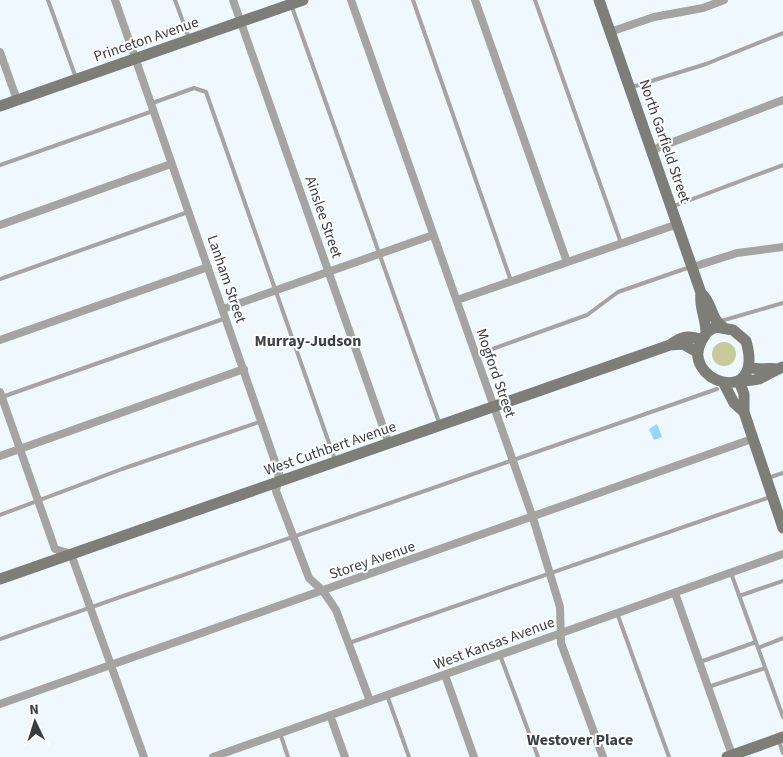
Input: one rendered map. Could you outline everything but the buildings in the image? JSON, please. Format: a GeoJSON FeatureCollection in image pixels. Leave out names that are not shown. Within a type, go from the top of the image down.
{"type":"FeatureCollection","features":[{"type":"Feature","properties":{"kind":"street","name":"Lanham Street"},"geometry":{"type":"LineString","coordinates":[[115,0],[134,59],[262,421],[279,473],[276,491],[309,578],[324,591],[336,610],[370,701]]}},
{"type":"Feature","properties":{"kind":"street","name":"Ainslee Street"},"geometry":{"type":"LineString","coordinates":[[233,0],[389,444]]}},
{"type":"Feature","properties":{"kind":"street","name":"Princeton Avenue"},"geometry":{"type":"LineString","coordinates":[[0,106],[241,22],[290,2],[303,0]]}},
{"type":"Feature","properties":{"kind":"street","name":"Mogford Street"},"geometry":{"type":"LineString","coordinates":[[351,0],[533,518],[560,607],[561,643],[603,757]]}},
{"type":"Feature","properties":{"kind":"street"},"geometry":{"type":"LineString","coordinates":[[475,0],[567,262]]}},
{"type":"Feature","properties":{"kind":"street","name":"North Garfield Street"},"geometry":{"type":"LineString","coordinates":[[599,0],[701,292]]}},
{"type":"Feature","properties":{"kind":"street"},"geometry":{"type":"LineString","coordinates":[[610,32],[654,17],[704,8],[724,0]]}},
{"type":"Feature","properties":{"kind":"street"},"geometry":{"type":"LineString","coordinates":[[0,52],[17,100]]}},
{"type":"Feature","properties":{"kind":"street"},"geometry":{"type":"LineString","coordinates":[[652,150],[783,100]]}},
{"type":"Feature","properties":{"kind":"street"},"geometry":{"type":"LineString","coordinates":[[0,225],[171,164]]}},
{"type":"Feature","properties":{"kind":"street"},"geometry":{"type":"LineString","coordinates":[[456,300],[678,224]]}},
{"type":"Feature","properties":{"kind":"street"},"geometry":{"type":"LineString","coordinates":[[223,309],[434,235]]}},
{"type":"Feature","properties":{"kind":"street"},"geometry":{"type":"LineString","coordinates":[[693,267],[737,253],[773,250],[783,247]]}},
{"type":"Feature","properties":{"kind":"street"},"geometry":{"type":"LineString","coordinates":[[0,340],[208,267]]}},
{"type":"Feature","properties":{"kind":"street"},"geometry":{"type":"LineString","coordinates":[[701,292],[707,297],[715,322],[740,334],[746,341],[749,366],[745,376],[740,381]]}},
{"type":"Feature","properties":{"kind":"street"},"geometry":{"type":"LineString","coordinates":[[701,292],[700,305],[705,320],[704,336],[697,352],[701,366],[744,412]]}},
{"type":"Feature","properties":{"kind":"street"},"geometry":{"type":"LineString","coordinates":[[704,336],[722,324]]}},
{"type":"Feature","properties":{"kind":"street","name":"West Cuthbert Avenue"},"geometry":{"type":"LineString","coordinates":[[0,579],[494,407],[670,344],[680,337],[704,336]]}},
{"type":"Feature","properties":{"kind":"street"},"geometry":{"type":"LineString","coordinates":[[670,344],[683,344],[697,352]]}},
{"type":"Feature","properties":{"kind":"street"},"geometry":{"type":"LineString","coordinates":[[749,366],[756,370],[780,368]]}},
{"type":"Feature","properties":{"kind":"street"},"geometry":{"type":"LineString","coordinates":[[720,385],[740,381],[752,382],[768,377],[780,368]]}},
{"type":"Feature","properties":{"kind":"street"},"geometry":{"type":"LineString","coordinates":[[0,456],[244,369]]}},
{"type":"Feature","properties":{"kind":"street"},"geometry":{"type":"LineString","coordinates":[[740,381],[744,394],[744,412],[752,439],[783,526]]}},
{"type":"Feature","properties":{"kind":"street"},"geometry":{"type":"LineString","coordinates":[[1,395],[55,549],[71,554],[144,757]]}},
{"type":"Feature","properties":{"kind":"street","name":"Storey Avenue"},"geometry":{"type":"LineString","coordinates":[[0,704],[533,518],[752,439]]}},
{"type":"Feature","properties":{"kind":"street","name":"West Kansas Avenue"},"geometry":{"type":"LineString","coordinates":[[213,757],[229,754],[280,733],[783,554]]}},
{"type":"Feature","properties":{"kind":"street"},"geometry":{"type":"LineString","coordinates":[[675,593],[700,662],[730,756],[780,738]]}},
{"type":"Feature","properties":{"kind":"street"},"geometry":{"type":"LineString","coordinates":[[445,675],[474,757]]}},
{"type":"Feature","properties":{"kind":"street"},"geometry":{"type":"LineString","coordinates":[[330,715],[345,757]]}},
{"type":"Feature","properties":{"kind":"lane"},"geometry":{"type":"LineString","coordinates":[[48,0],[77,79]]}},
{"type":"Feature","properties":{"kind":"lane"},"geometry":{"type":"LineString","coordinates":[[174,0],[190,40]]}},
{"type":"Feature","properties":{"kind":"lane"},"geometry":{"type":"LineString","coordinates":[[413,0],[511,281]]}},
{"type":"Feature","properties":{"kind":"lane"},"geometry":{"type":"LineString","coordinates":[[535,0],[621,244]]}},
{"type":"Feature","properties":{"kind":"lane"},"geometry":{"type":"LineString","coordinates":[[290,2],[440,426]]}},
{"type":"Feature","properties":{"kind":"lane"},"geometry":{"type":"LineString","coordinates":[[630,88],[706,64],[783,33]]}},
{"type":"Feature","properties":{"kind":"lane"},"geometry":{"type":"LineString","coordinates":[[0,165],[152,107],[194,88],[206,92],[335,462]]}},
{"type":"Feature","properties":{"kind":"lane"},"geometry":{"type":"LineString","coordinates":[[672,206],[783,165]]}},
{"type":"Feature","properties":{"kind":"lane"},"geometry":{"type":"LineString","coordinates":[[0,279],[188,212]]}},
{"type":"Feature","properties":{"kind":"lane"},"geometry":{"type":"LineString","coordinates":[[476,355],[587,315],[618,292],[693,267]]}},
{"type":"Feature","properties":{"kind":"lane"},"geometry":{"type":"LineString","coordinates":[[722,324],[783,303]]}},
{"type":"Feature","properties":{"kind":"lane"},"geometry":{"type":"LineString","coordinates":[[1,395],[226,318]]}},
{"type":"Feature","properties":{"kind":"lane"},"geometry":{"type":"LineString","coordinates":[[0,640],[720,385]]}},
{"type":"Feature","properties":{"kind":"lane"},"geometry":{"type":"LineString","coordinates":[[0,515],[122,469],[262,421]]}},
{"type":"Feature","properties":{"kind":"lane"},"geometry":{"type":"LineString","coordinates":[[766,478],[783,474]]}},
{"type":"Feature","properties":{"kind":"lane"},"geometry":{"type":"LineString","coordinates":[[349,643],[772,496]]}},
{"type":"Feature","properties":{"kind":"lane"},"geometry":{"type":"LineString","coordinates":[[731,573],[783,717]]}},
{"type":"Feature","properties":{"kind":"lane"},"geometry":{"type":"LineString","coordinates":[[739,596],[783,580]]}},
{"type":"Feature","properties":{"kind":"lane"},"geometry":{"type":"LineString","coordinates":[[618,613],[669,757]]}},
{"type":"Feature","properties":{"kind":"lane"},"geometry":{"type":"LineString","coordinates":[[758,648],[783,638]]}},
{"type":"Feature","properties":{"kind":"lane"},"geometry":{"type":"LineString","coordinates":[[700,662],[756,642]]}},
{"type":"Feature","properties":{"kind":"lane"},"geometry":{"type":"LineString","coordinates":[[500,655],[538,757]]}},
{"type":"Feature","properties":{"kind":"lane"},"geometry":{"type":"LineString","coordinates":[[708,687],[765,668]]}},
{"type":"Feature","properties":{"kind":"lane"},"geometry":{"type":"LineString","coordinates":[[387,695],[409,757]]}},
{"type":"Feature","properties":{"kind":"lane"},"geometry":{"type":"LineString","coordinates":[[280,733],[288,757]]}},
{"type":"Feature","properties":{"kind":"lane"},"geometry":{"type":"LineString","coordinates":[[780,738],[783,753]]}},
{"type":"Feature","properties":{"kind":"green space"},"geometry":{"type":"Polygon","coordinates":[[[724,342],[733,345],[736,354],[733,363],[724,366],[715,363],[712,354],[715,345],[724,342]]]}},
{"type":"Feature","properties":{"kind":"water"},"geometry":{"type":"Polygon","coordinates":[[[657,424],[662,437],[654,440],[649,429],[657,424]]]}},
{"type":"Feature","properties":{"kind":"district","name":"Murray-Judson"},"geometry":{"type":"Point","coordinates":[308,340]}},
{"type":"Feature","properties":{"kind":"district","name":"Westover Place"},"geometry":{"type":"Point","coordinates":[580,739]}}]}
